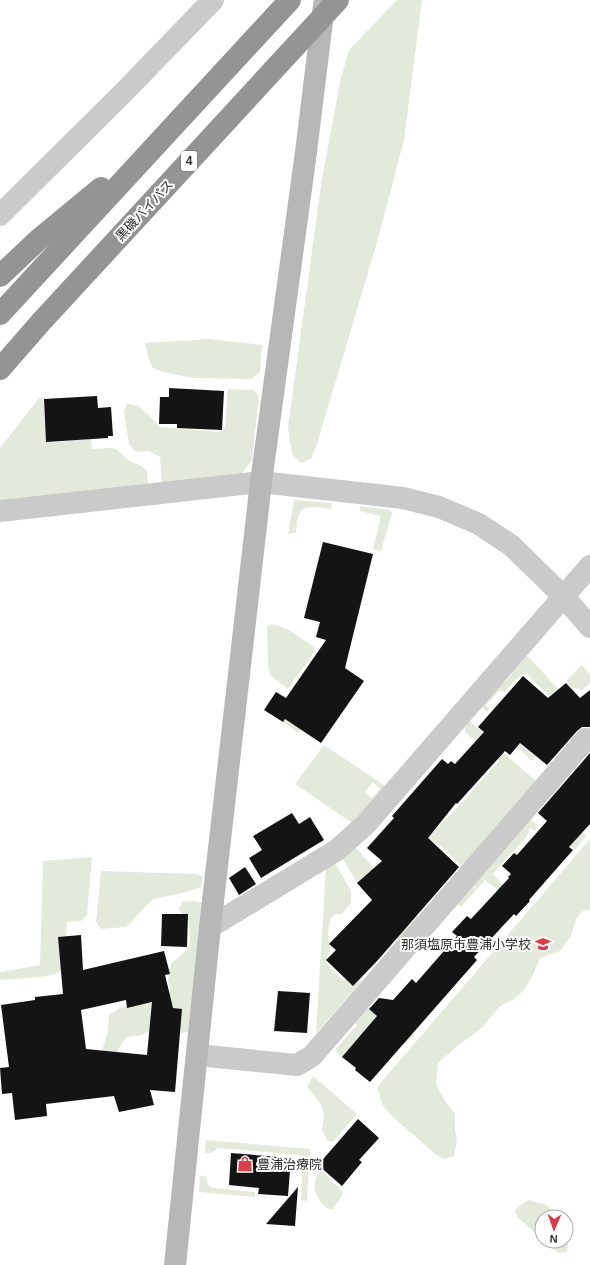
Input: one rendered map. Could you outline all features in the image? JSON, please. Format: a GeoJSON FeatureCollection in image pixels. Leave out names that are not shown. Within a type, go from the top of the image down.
{"type":"FeatureCollection","features":[{"type":"Feature","properties":{"kind":"highway"},"geometry":{"type":"LineString","coordinates":[[0,314],[290,0]]}},
{"type":"Feature","properties":{"kind":"highway","name":"黒磯バイパス"},"geometry":{"type":"LineString","coordinates":[[0,369],[329,5]]}},
{"type":"Feature","properties":{"kind":"highway"},"geometry":{"type":"LineString","coordinates":[[0,276],[38,240],[168,132]]}},
{"type":"Feature","properties":{"kind":"highway","name":"4"},"geometry":{"type":"LineString","coordinates":[[0,380],[41,322]]}},
{"type":"Feature","properties":{"kind":"street"},"geometry":{"type":"LineString","coordinates":[[0,216],[125,91],[212,0]]}},
{"type":"Feature","properties":{"kind":"street"},"geometry":{"type":"LineString","coordinates":[[175,1265],[210,927],[262,482],[306,152],[329,5]]}},
{"type":"Feature","properties":{"kind":"street"},"geometry":{"type":"LineString","coordinates":[[0,510],[262,482],[403,498],[439,507],[479,524],[512,546],[564,597],[590,627]]}},
{"type":"Feature","properties":{"kind":"street"},"geometry":{"type":"LineString","coordinates":[[210,927],[337,850],[366,824],[590,566]]}},
{"type":"Feature","properties":{"kind":"street"},"geometry":{"type":"LineString","coordinates":[[197,1055],[297,1065],[312,1056],[586,739]]}},
{"type":"Feature","properties":{"kind":"shaded area"},"geometry":{"type":"Polygon","coordinates":[[[397,0],[422,0],[404,140],[378,239],[317,444],[311,459],[301,463],[292,454],[288,427],[321,185],[340,82],[349,50],[397,0]]]}},
{"type":"Feature","properties":{"kind":"shaded area"},"geometry":{"type":"Polygon","coordinates":[[[209,339],[262,345],[260,372],[251,379],[193,378],[163,372],[153,368],[149,360],[145,343],[209,339]]]}},
{"type":"Feature","properties":{"kind":"shaded area"},"geometry":{"type":"Polygon","coordinates":[[[228,389],[254,390],[259,396],[252,460],[239,477],[162,485],[160,457],[149,451],[135,452],[129,444],[124,411],[127,404],[138,406],[160,427],[220,432],[225,426],[228,389]]]}},
{"type":"Feature","properties":{"kind":"shaded area"},"geometry":{"type":"Polygon","coordinates":[[[40,397],[43,399],[46,436],[54,442],[91,439],[92,449],[116,449],[128,460],[143,467],[147,471],[148,486],[0,500],[0,448],[40,397]]]}},
{"type":"Feature","properties":{"kind":"shaded area"},"geometry":{"type":"Polygon","coordinates":[[[294,500],[332,503],[331,509],[314,507],[305,508],[301,511],[297,518],[296,533],[288,534],[294,500]]]}},
{"type":"Feature","properties":{"kind":"shaded area"},"geometry":{"type":"Polygon","coordinates":[[[360,506],[390,510],[392,513],[381,551],[373,549],[381,516],[360,511],[360,506]]]}},
{"type":"Feature","properties":{"kind":"shaded area"},"geometry":{"type":"Polygon","coordinates":[[[271,624],[284,628],[300,637],[316,649],[288,689],[270,675],[268,665],[267,627],[271,624]]]}},
{"type":"Feature","properties":{"kind":"shaded area"},"geometry":{"type":"Polygon","coordinates":[[[525,653],[584,717],[521,740],[521,745],[535,758],[532,761],[511,742],[549,695],[527,674],[521,675],[505,691],[499,691],[486,705],[489,709],[486,712],[480,704],[501,679],[505,682],[512,674],[510,669],[525,653]]]}},
{"type":"Feature","properties":{"kind":"shaded area"},"geometry":{"type":"Polygon","coordinates":[[[582,665],[590,674],[590,683],[582,690],[573,688],[566,681],[582,665]]]}},
{"type":"Feature","properties":{"kind":"shaded area"},"geometry":{"type":"Polygon","coordinates":[[[297,701],[309,718],[299,733],[283,722],[297,701]]]}},
{"type":"Feature","properties":{"kind":"shaded area"},"geometry":{"type":"Polygon","coordinates":[[[470,721],[538,783],[463,868],[438,844],[431,844],[417,849],[457,808],[499,761],[465,732],[465,726],[470,721]]]}},
{"type":"Feature","properties":{"kind":"shaded area"},"geometry":{"type":"Polygon","coordinates":[[[324,745],[387,787],[352,823],[295,784],[324,745]],[[373,782],[365,792],[372,798],[380,789],[373,782]]]}},
{"type":"Feature","properties":{"kind":"shaded area"},"geometry":{"type":"Polygon","coordinates":[[[564,816],[586,836],[575,850],[553,830],[564,816]]]}},
{"type":"Feature","properties":{"kind":"shaded area"},"geometry":{"type":"Polygon","coordinates":[[[530,819],[538,826],[535,831],[530,828],[527,836],[493,874],[505,887],[501,893],[485,880],[461,907],[456,902],[530,819]]]}},
{"type":"Feature","properties":{"kind":"shaded area"},"geometry":{"type":"Polygon","coordinates":[[[590,839],[590,910],[583,911],[577,917],[571,936],[560,951],[540,958],[533,975],[524,990],[514,999],[500,1006],[483,1027],[438,1063],[436,1084],[445,1101],[455,1114],[457,1141],[454,1156],[444,1159],[434,1153],[393,1117],[383,1106],[377,1087],[590,839]]]}},
{"type":"Feature","properties":{"kind":"shaded area"},"geometry":{"type":"Polygon","coordinates":[[[355,847],[418,918],[399,940],[397,937],[388,890],[357,883],[342,857],[355,847]]]}},
{"type":"Feature","properties":{"kind":"shaded area"},"geometry":{"type":"Polygon","coordinates":[[[92,857],[87,915],[81,921],[67,922],[67,968],[52,975],[0,980],[0,972],[40,965],[43,861],[92,857]]]}},
{"type":"Feature","properties":{"kind":"shaded area"},"geometry":{"type":"Polygon","coordinates":[[[334,861],[351,891],[351,903],[342,914],[334,915],[330,920],[328,935],[330,951],[327,960],[329,967],[343,980],[352,980],[357,976],[362,981],[316,1033],[326,867],[334,861]]]}},
{"type":"Feature","properties":{"kind":"shaded area"},"geometry":{"type":"Polygon","coordinates":[[[101,871],[197,874],[203,877],[201,887],[183,893],[153,899],[126,927],[101,929],[96,922],[101,871]]]}},
{"type":"Feature","properties":{"kind":"shaded area"},"geometry":{"type":"Polygon","coordinates":[[[195,901],[202,903],[188,1031],[183,1033],[153,1030],[142,1035],[126,1037],[115,1058],[98,1064],[108,1031],[109,1015],[120,1008],[168,1000],[170,987],[168,980],[171,964],[187,950],[190,942],[189,922],[179,910],[182,902],[195,901]]]}},
{"type":"Feature","properties":{"kind":"shaded area"},"geometry":{"type":"Polygon","coordinates":[[[367,1007],[382,1020],[403,1024],[414,1035],[405,1045],[389,1031],[360,1036],[342,1057],[335,1050],[357,1025],[354,1022],[367,1007]]]}},
{"type":"Feature","properties":{"kind":"shaded area"},"geometry":{"type":"Polygon","coordinates":[[[313,1076],[357,1114],[333,1142],[327,1140],[322,1129],[324,1116],[321,1104],[307,1087],[313,1076]]]}},
{"type":"Feature","properties":{"kind":"shaded area"},"geometry":{"type":"Polygon","coordinates":[[[206,1140],[310,1149],[307,1201],[301,1200],[303,1155],[218,1148],[211,1153],[205,1153],[206,1140]]]}},
{"type":"Feature","properties":{"kind":"shaded area"},"geometry":{"type":"Polygon","coordinates":[[[322,1171],[342,1191],[342,1196],[332,1210],[327,1208],[322,1203],[316,1192],[315,1180],[322,1171]]]}},
{"type":"Feature","properties":{"kind":"shaded area"},"geometry":{"type":"Polygon","coordinates":[[[200,1176],[206,1176],[208,1185],[213,1188],[255,1192],[255,1197],[199,1192],[200,1176]]]}},
{"type":"Feature","properties":{"kind":"shaded area"},"geometry":{"type":"Polygon","coordinates":[[[528,1200],[547,1205],[550,1209],[534,1209],[534,1231],[518,1218],[515,1210],[528,1200]]]}},
{"type":"Feature","properties":{"kind":"shaded area"},"geometry":{"type":"Polygon","coordinates":[[[554,1249],[567,1249],[567,1252],[559,1253],[554,1249]]]}},
{"type":"Feature","properties":{"kind":"building"},"geometry":{"type":"Polygon","coordinates":[[[169,388],[224,391],[222,430],[177,428],[177,424],[159,424],[160,397],[169,397],[169,388]]]}},
{"type":"Feature","properties":{"kind":"building"},"geometry":{"type":"Polygon","coordinates":[[[97,396],[98,408],[111,407],[113,436],[108,436],[108,438],[46,442],[44,399],[97,396]]]}},
{"type":"Feature","properties":{"kind":"building"},"geometry":{"type":"Polygon","coordinates":[[[323,542],[373,554],[345,668],[364,681],[321,743],[285,719],[283,722],[264,710],[276,692],[286,698],[326,640],[316,637],[320,622],[304,618],[323,542]]]}},
{"type":"Feature","properties":{"kind":"building"},"geometry":{"type":"Polygon","coordinates":[[[523,676],[548,698],[566,683],[580,698],[590,690],[590,727],[582,727],[577,731],[547,765],[520,743],[510,755],[505,751],[457,804],[456,803],[428,838],[459,867],[378,960],[353,986],[326,960],[336,950],[329,944],[372,900],[357,883],[382,861],[367,848],[394,818],[392,816],[442,759],[448,764],[451,761],[455,764],[484,732],[478,727],[523,676]]]}},
{"type":"Feature","properties":{"kind":"building"},"geometry":{"type":"Polygon","coordinates":[[[590,753],[590,824],[569,847],[573,850],[529,900],[530,901],[516,916],[514,914],[474,957],[477,960],[370,1082],[342,1057],[377,1016],[369,1009],[379,998],[393,1000],[412,979],[416,983],[457,936],[452,932],[467,916],[471,919],[509,878],[508,877],[511,874],[502,866],[514,853],[517,855],[547,821],[538,813],[590,753]]]}},
{"type":"Feature","properties":{"kind":"building"},"geometry":{"type":"Polygon","coordinates":[[[292,813],[299,824],[310,817],[324,840],[261,878],[249,858],[262,850],[253,836],[292,813]]]}},
{"type":"Feature","properties":{"kind":"building"},"geometry":{"type":"Polygon","coordinates":[[[245,867],[256,884],[239,895],[229,878],[245,867]]]}},
{"type":"Feature","properties":{"kind":"building"},"geometry":{"type":"Polygon","coordinates":[[[162,914],[188,914],[187,947],[161,946],[162,914]]]}},
{"type":"Feature","properties":{"kind":"building"},"geometry":{"type":"Polygon","coordinates":[[[81,935],[83,970],[164,951],[170,974],[165,975],[173,1008],[182,1009],[175,1092],[150,1090],[154,1105],[119,1112],[114,1096],[46,1104],[47,1116],[15,1120],[12,1093],[2,1094],[0,1068],[9,1067],[1,1005],[35,1000],[35,997],[63,994],[58,937],[81,935]],[[126,1000],[81,1010],[86,1049],[147,1055],[152,1002],[127,1008],[126,1000]]]}},
{"type":"Feature","properties":{"kind":"building"},"geometry":{"type":"Polygon","coordinates":[[[278,991],[310,993],[307,1033],[274,1031],[278,991]]]}},
{"type":"Feature","properties":{"kind":"building"},"geometry":{"type":"Polygon","coordinates":[[[358,1119],[379,1138],[359,1160],[362,1162],[342,1186],[318,1165],[358,1119]]]}},
{"type":"Feature","properties":{"kind":"building"},"geometry":{"type":"Polygon","coordinates":[[[231,1153],[291,1158],[288,1196],[258,1194],[259,1188],[229,1185],[231,1153]]]}},
{"type":"Feature","properties":{"kind":"building"},"geometry":{"type":"Polygon","coordinates":[[[298,1187],[295,1226],[266,1224],[298,1187]]]}},
{"type":"Feature","properties":{"kind":"place","name":"那須塩原市豊浦小学校"},"geometry":{"type":"Point","coordinates":[543,944]}},
{"type":"Feature","properties":{"kind":"place","name":"豊浦治療院"},"geometry":{"type":"Point","coordinates":[245,1164]}}]}
